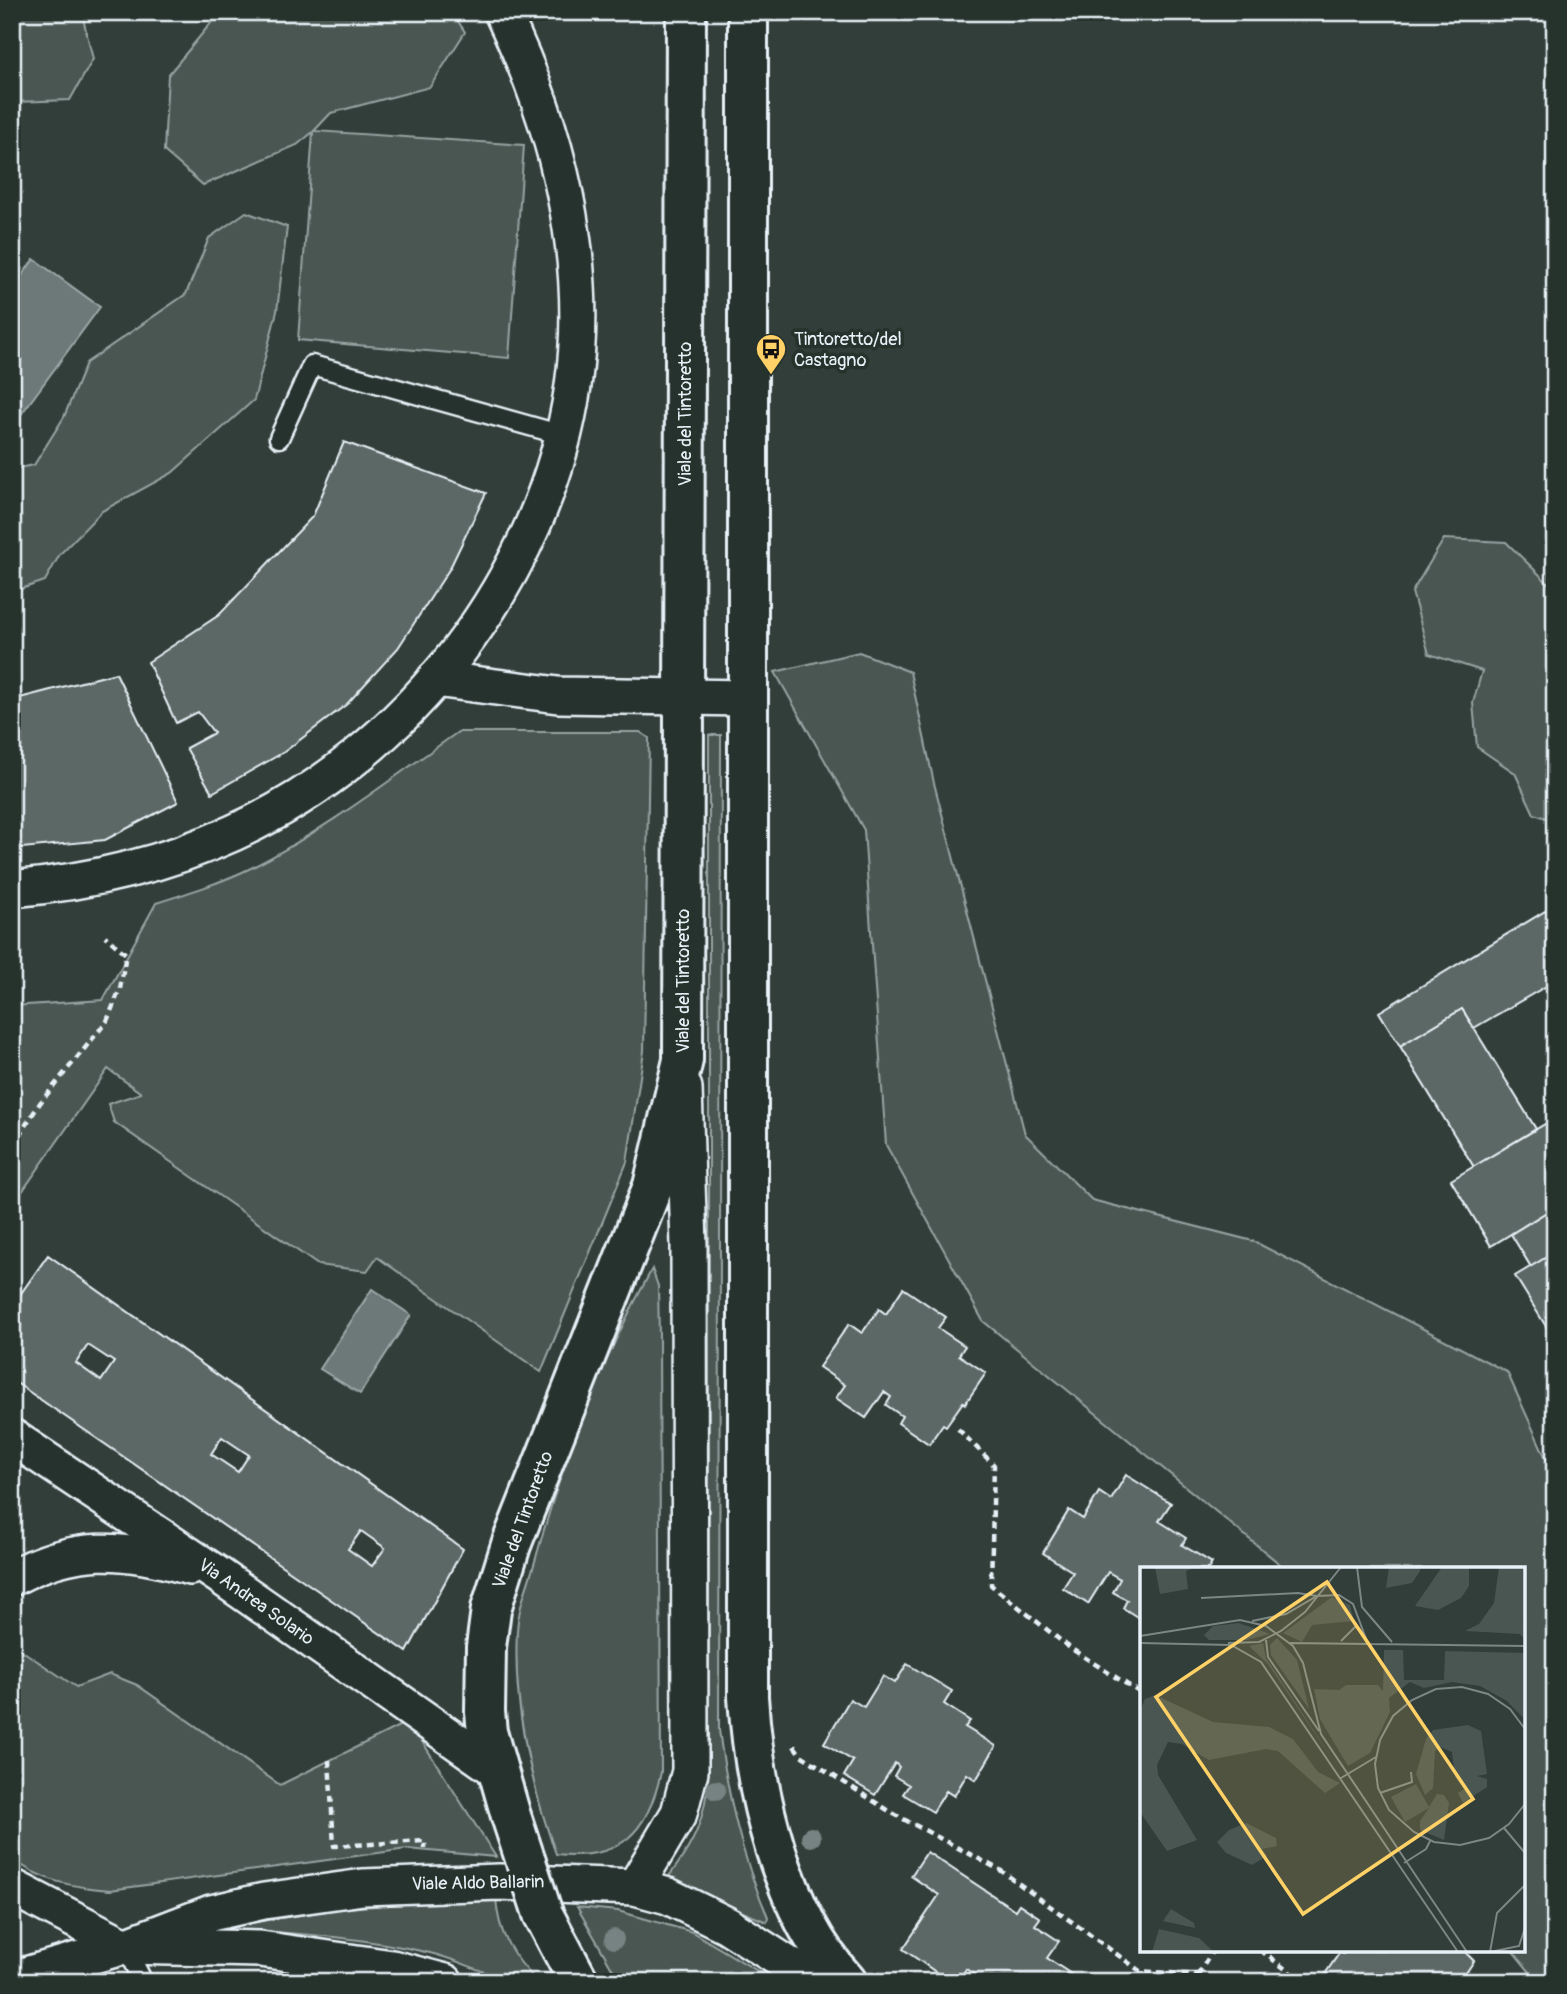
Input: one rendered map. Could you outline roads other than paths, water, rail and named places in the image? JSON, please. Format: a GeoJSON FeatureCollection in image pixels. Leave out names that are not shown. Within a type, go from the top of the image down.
{"type":"FeatureCollection","features":[{"type":"Feature","properties":{"kind":"main road","name":"Viale del Tintoretto"},"geometry":{"type":"LineString","coordinates":[[579,1982],[543,1914],[487,1732],[484,1701],[491,1609],[511,1545],[653,1186],[683,1060],[686,12]]}},
{"type":"Feature","properties":{"kind":"main road"},"geometry":{"type":"LineString","coordinates":[[748,12],[749,1723],[769,1826],[795,1901],[811,1936],[847,1982]]}},
{"type":"Feature","properties":{"kind":"street"},"geometry":{"type":"LineString","coordinates":[[12,889],[105,876],[150,864],[234,833],[287,805],[337,772],[383,733],[435,679],[467,639],[507,575],[539,507],[562,435],[573,384],[577,287],[569,216],[546,128],[502,12]]}},
{"type":"Feature","properties":{"kind":"street"},"geometry":{"type":"LineString","coordinates":[[435,679],[558,695],[747,698]]}},
{"type":"Feature","properties":{"kind":"street"},"geometry":{"type":"LineString","coordinates":[[635,1887],[679,1813],[690,1771],[689,1246],[683,1060]]}},
{"type":"Feature","properties":{"kind":"street","name":"Via Andrea Solario"},"geometry":{"type":"LineString","coordinates":[[12,1437],[220,1576],[498,1770]]}},
{"type":"Feature","properties":{"kind":"street"},"geometry":{"type":"LineString","coordinates":[[12,1578],[63,1555],[114,1551],[157,1558],[220,1576]]}},
{"type":"Feature","properties":{"kind":"street","name":"Viale Aldo Ballarin"},"geometry":{"type":"LineString","coordinates":[[12,1979],[125,1946],[211,1913],[327,1891],[439,1882],[575,1882],[635,1887],[683,1902],[727,1925],[815,1982]]}},
{"type":"Feature","properties":{"kind":"street","name":"Viale Aldo Ballarin"},"geometry":{"type":"LineString","coordinates":[[12,1887],[125,1946],[260,1949],[392,1968],[445,1982]]}},
{"type":"Feature","properties":{"kind":"lane"},"geometry":{"type":"LineString","coordinates":[[279,438],[312,365],[562,435]]}},
{"type":"Feature","properties":{"kind":"lane"},"geometry":{"type":"LineString","coordinates":[[125,1946],[144,1982]]}},
{"type":"Feature","properties":{"kind":"place","name":"Tintoretto/del Castagno"},"geometry":{"type":"Point","coordinates":[771,376]}}]}
